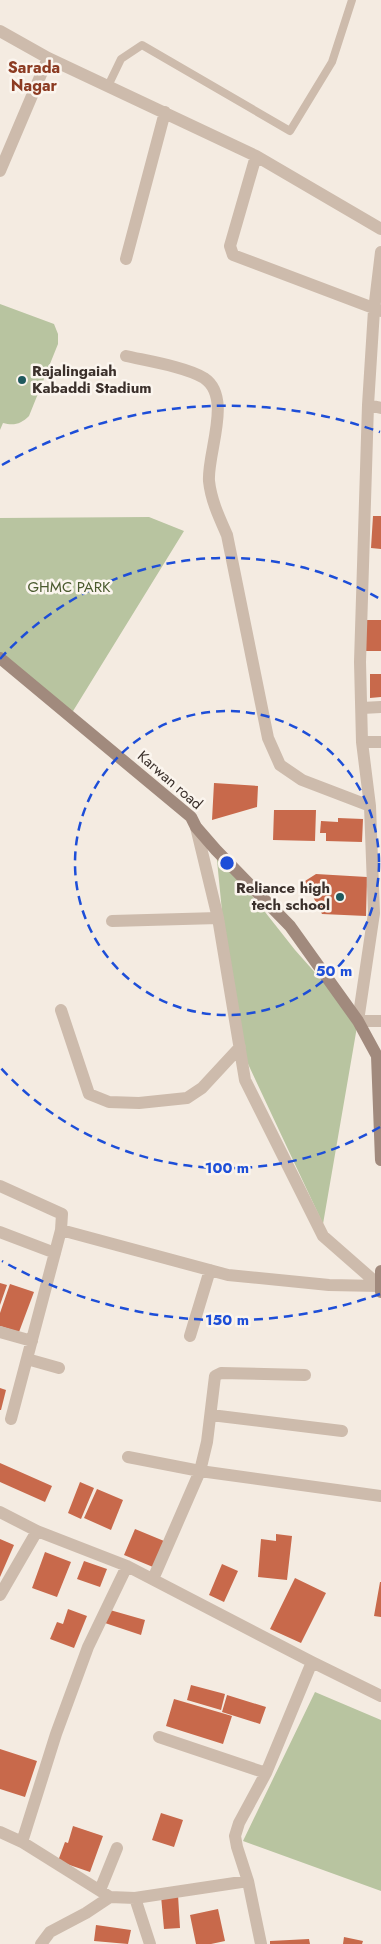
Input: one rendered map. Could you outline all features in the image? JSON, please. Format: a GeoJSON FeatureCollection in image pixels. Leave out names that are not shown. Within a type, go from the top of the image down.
{"type":"FeatureCollection","features":[{"type":"Feature","properties":{"kind":"street"},"geometry":{"type":"LineString","coordinates":[[0,31],[48,58],[256,156],[381,228]]}},
{"type":"Feature","properties":{"kind":"street"},"geometry":{"type":"LineString","coordinates":[[0,171],[48,58]]}},
{"type":"Feature","properties":{"kind":"street"},"geometry":{"type":"LineString","coordinates":[[126,259],[165,112]]}},
{"type":"Feature","properties":{"kind":"street"},"geometry":{"type":"LineString","coordinates":[[256,156],[230,246],[233,255],[378,310]]}},
{"type":"Feature","properties":{"kind":"street"},"geometry":{"type":"LineString","coordinates":[[381,252],[378,310],[368,405],[360,662],[362,742],[370,806],[377,913],[358,1021],[381,1021]]}},
{"type":"Feature","properties":{"kind":"street"},"geometry":{"type":"LineString","coordinates":[[126,356],[190,372],[204,378],[212,385],[217,400],[217,420],[209,479],[214,507],[227,535],[268,738],[280,765],[302,780],[370,806]]}},
{"type":"Feature","properties":{"kind":"street"},"geometry":{"type":"LineString","coordinates":[[368,405],[381,408]]}},
{"type":"Feature","properties":{"kind":"street","name":"Karwan road"},"geometry":{"type":"LineString","coordinates":[[0,658],[191,817],[196,827],[216,850],[290,926],[358,1021],[377,1056],[381,1160]]}},
{"type":"Feature","properties":{"kind":"street"},"geometry":{"type":"LineString","coordinates":[[362,708],[381,707]]}},
{"type":"Feature","properties":{"kind":"street"},"geometry":{"type":"LineString","coordinates":[[362,742],[381,742]]}},
{"type":"Feature","properties":{"kind":"street"},"geometry":{"type":"LineString","coordinates":[[196,827],[218,918],[244,1080],[323,1236],[380,1289]]}},
{"type":"Feature","properties":{"kind":"street"},"geometry":{"type":"LineString","coordinates":[[112,921],[218,918]]}},
{"type":"Feature","properties":{"kind":"street"},"geometry":{"type":"LineString","coordinates":[[61,1010],[88,1094],[109,1102],[139,1103],[187,1098],[202,1088],[240,1047]]}},
{"type":"Feature","properties":{"kind":"street"},"geometry":{"type":"LineString","coordinates":[[0,1186],[62,1214],[61,1230],[11,1419]]}},
{"type":"Feature","properties":{"kind":"street"},"geometry":{"type":"LineString","coordinates":[[61,1230],[228,1275],[380,1289]]}},
{"type":"Feature","properties":{"kind":"street"},"geometry":{"type":"LineString","coordinates":[[0,1232],[55,1253]]}},
{"type":"Feature","properties":{"kind":"street"},"geometry":{"type":"LineString","coordinates":[[190,1336],[210,1270]]}},
{"type":"Feature","properties":{"kind":"street"},"geometry":{"type":"LineString","coordinates":[[380,1289],[381,1271]]}},
{"type":"Feature","properties":{"kind":"street"},"geometry":{"type":"LineString","coordinates":[[0,1332],[32,1341]]}},
{"type":"Feature","properties":{"kind":"street"},"geometry":{"type":"LineString","coordinates":[[27,1359],[59,1368]]}},
{"type":"Feature","properties":{"kind":"street"},"geometry":{"type":"LineString","coordinates":[[153,1580],[200,1471],[211,1415],[214,1379],[218,1374],[305,1375]]}},
{"type":"Feature","properties":{"kind":"street"},"geometry":{"type":"LineString","coordinates":[[211,1415],[342,1430]]}},
{"type":"Feature","properties":{"kind":"street"},"geometry":{"type":"LineString","coordinates":[[128,1458],[200,1471],[381,1496]]}},
{"type":"Feature","properties":{"kind":"street"},"geometry":{"type":"LineString","coordinates":[[0,1512],[37,1531],[127,1566],[381,1696]]}},
{"type":"Feature","properties":{"kind":"street"},"geometry":{"type":"LineString","coordinates":[[0,1595],[37,1531]]}},
{"type":"Feature","properties":{"kind":"street"},"geometry":{"type":"LineString","coordinates":[[22,1842],[56,1734],[88,1647],[127,1566]]}},
{"type":"Feature","properties":{"kind":"street"},"geometry":{"type":"LineString","coordinates":[[262,1944],[248,1881],[237,1847],[236,1836],[239,1823],[266,1772],[312,1662]]}},
{"type":"Feature","properties":{"kind":"street"},"geometry":{"type":"LineString","coordinates":[[159,1736],[266,1772]]}},
{"type":"Feature","properties":{"kind":"street"},"geometry":{"type":"LineString","coordinates":[[0,1832],[22,1842],[105,1893],[136,1898],[248,1881]]}},
{"type":"Feature","properties":{"kind":"street"},"geometry":{"type":"LineString","coordinates":[[42,1944],[50,1932],[86,1913],[105,1893],[117,1848]]}},
{"type":"Feature","properties":{"kind":"street"},"geometry":{"type":"LineString","coordinates":[[136,1898],[150,1944]]}},
{"type":"Feature","properties":{"kind":"lane"},"geometry":{"type":"LineString","coordinates":[[108,86],[121,59],[142,45],[290,131],[332,62],[352,0]]}},
{"type":"Feature","properties":{"kind":"green space","name":"Rajalingaiah Kabaddi Stadium"},"geometry":{"type":"Polygon","coordinates":[[[0,304],[54,324],[58,334],[58,344],[29,416],[17,424],[3,423],[0,430],[0,304]]]}},
{"type":"Feature","properties":{"kind":"green space","name":"GHMC PARK"},"geometry":{"type":"Polygon","coordinates":[[[149,517],[184,531],[70,716],[0,658],[0,518],[149,517]]]}},
{"type":"Feature","properties":{"kind":"green space"},"geometry":{"type":"Polygon","coordinates":[[[216,850],[295,950],[358,1021],[323,1224],[234,1034],[216,850]]]}},
{"type":"Feature","properties":{"kind":"green space"},"geometry":{"type":"Polygon","coordinates":[[[315,1692],[381,1720],[381,1891],[243,1841],[315,1692]]]}},
{"type":"Feature","properties":{"kind":"building"},"geometry":{"type":"Polygon","coordinates":[[[373,516],[381,516],[381,549],[371,548],[373,516]]]}},
{"type":"Feature","properties":{"kind":"building"},"geometry":{"type":"Polygon","coordinates":[[[364,620],[381,620],[381,651],[363,651],[364,620]]]}},
{"type":"Feature","properties":{"kind":"building"},"geometry":{"type":"Polygon","coordinates":[[[370,674],[381,674],[381,697],[370,698],[370,674]]]}},
{"type":"Feature","properties":{"kind":"building"},"geometry":{"type":"Polygon","coordinates":[[[214,783],[258,786],[257,807],[212,820],[214,783]]]}},
{"type":"Feature","properties":{"kind":"building"},"geometry":{"type":"Polygon","coordinates":[[[274,810],[316,810],[315,841],[273,840],[274,810]]]}},
{"type":"Feature","properties":{"kind":"building"},"geometry":{"type":"Polygon","coordinates":[[[338,818],[363,819],[362,842],[326,841],[326,833],[320,833],[321,821],[338,822],[338,818]]]}},
{"type":"Feature","properties":{"kind":"building","name":"Reliance high tech school"},"geometry":{"type":"Polygon","coordinates":[[[316,874],[367,877],[366,916],[322,914],[305,881],[316,874]]]}},
{"type":"Feature","properties":{"kind":"building"},"geometry":{"type":"Polygon","coordinates":[[[0,1283],[7,1285],[0,1305],[0,1283]]]}},
{"type":"Feature","properties":{"kind":"building"},"geometry":{"type":"Polygon","coordinates":[[[10,1284],[34,1292],[19,1332],[0,1326],[0,1313],[10,1284]]]}},
{"type":"Feature","properties":{"kind":"building"},"geometry":{"type":"Polygon","coordinates":[[[0,1388],[6,1390],[1,1410],[0,1410],[0,1388]]]}},
{"type":"Feature","properties":{"kind":"building"},"geometry":{"type":"Polygon","coordinates":[[[0,1463],[52,1486],[45,1502],[0,1482],[0,1463]]]}},
{"type":"Feature","properties":{"kind":"building"},"geometry":{"type":"Polygon","coordinates":[[[80,1482],[94,1488],[81,1519],[68,1513],[80,1482]]]}},
{"type":"Feature","properties":{"kind":"building"},"geometry":{"type":"Polygon","coordinates":[[[97,1489],[123,1500],[111,1530],[84,1518],[97,1489]]]}},
{"type":"Feature","properties":{"kind":"building"},"geometry":{"type":"Polygon","coordinates":[[[135,1529],[164,1541],[153,1567],[124,1555],[135,1529]]]}},
{"type":"Feature","properties":{"kind":"building"},"geometry":{"type":"Polygon","coordinates":[[[276,1534],[292,1536],[287,1580],[258,1577],[261,1539],[276,1541],[276,1534]]]}},
{"type":"Feature","properties":{"kind":"building"},"geometry":{"type":"Polygon","coordinates":[[[0,1539],[14,1545],[0,1577],[0,1539]]]}},
{"type":"Feature","properties":{"kind":"building"},"geometry":{"type":"Polygon","coordinates":[[[45,1552],[71,1562],[57,1597],[32,1588],[45,1552]]]}},
{"type":"Feature","properties":{"kind":"building"},"geometry":{"type":"Polygon","coordinates":[[[84,1561],[107,1569],[100,1587],[77,1579],[84,1561]]]}},
{"type":"Feature","properties":{"kind":"building"},"geometry":{"type":"Polygon","coordinates":[[[222,1564],[238,1571],[224,1602],[209,1595],[222,1564]]]}},
{"type":"Feature","properties":{"kind":"building"},"geometry":{"type":"Polygon","coordinates":[[[295,1578],[326,1593],[301,1643],[270,1629],[295,1578]]]}},
{"type":"Feature","properties":{"kind":"building"},"geometry":{"type":"Polygon","coordinates":[[[381,1582],[381,1617],[374,1616],[381,1582]]]}},
{"type":"Feature","properties":{"kind":"building"},"geometry":{"type":"Polygon","coordinates":[[[68,1609],[87,1616],[74,1648],[50,1639],[57,1622],[63,1624],[68,1609]]]}},
{"type":"Feature","properties":{"kind":"building"},"geometry":{"type":"Polygon","coordinates":[[[110,1610],[145,1620],[141,1635],[105,1623],[110,1610]]]}},
{"type":"Feature","properties":{"kind":"building"},"geometry":{"type":"Polygon","coordinates":[[[191,1685],[225,1694],[221,1710],[187,1700],[191,1685]]]}},
{"type":"Feature","properties":{"kind":"building"},"geometry":{"type":"Polygon","coordinates":[[[227,1695],[266,1707],[260,1724],[222,1712],[227,1695]]]}},
{"type":"Feature","properties":{"kind":"building"},"geometry":{"type":"Polygon","coordinates":[[[174,1699],[232,1716],[223,1744],[166,1726],[174,1699]]]}},
{"type":"Feature","properties":{"kind":"building"},"geometry":{"type":"Polygon","coordinates":[[[0,1749],[37,1761],[25,1797],[0,1789],[0,1749]]]}},
{"type":"Feature","properties":{"kind":"building"},"geometry":{"type":"Polygon","coordinates":[[[161,1813],[183,1820],[174,1847],[152,1840],[161,1813]]]}},
{"type":"Feature","properties":{"kind":"building"},"geometry":{"type":"Polygon","coordinates":[[[73,1826],[103,1836],[90,1872],[58,1861],[65,1842],[68,1843],[73,1826]]]}},
{"type":"Feature","properties":{"kind":"building"},"geometry":{"type":"Polygon","coordinates":[[[178,1895],[180,1928],[164,1929],[161,1896],[178,1895]]]}},
{"type":"Feature","properties":{"kind":"building"},"geometry":{"type":"Polygon","coordinates":[[[218,1909],[225,1941],[211,1944],[196,1944],[190,1915],[218,1909]]]}},
{"type":"Feature","properties":{"kind":"building"},"geometry":{"type":"Polygon","coordinates":[[[96,1925],[131,1930],[128,1944],[94,1941],[96,1925]]]}},
{"type":"Feature","properties":{"kind":"building"},"geometry":{"type":"Polygon","coordinates":[[[344,1937],[363,1941],[362,1944],[343,1944],[344,1937]]]}},
{"type":"Feature","properties":{"kind":"building"},"geometry":{"type":"Polygon","coordinates":[[[309,1939],[310,1944],[270,1944],[270,1941],[309,1939]]]}},
{"type":"Feature","properties":{"kind":"place","name":"Rajalingaiah Kabaddi Stadium"},"geometry":{"type":"Point","coordinates":[22,380]}},
{"type":"Feature","properties":{"kind":"place","name":"Reliance high tech school"},"geometry":{"type":"Point","coordinates":[340,897]}},
{"type":"Feature","properties":{"kind":"district","name":"Sarada Nagar"},"geometry":{"type":"Point","coordinates":[34,76]}}]}
